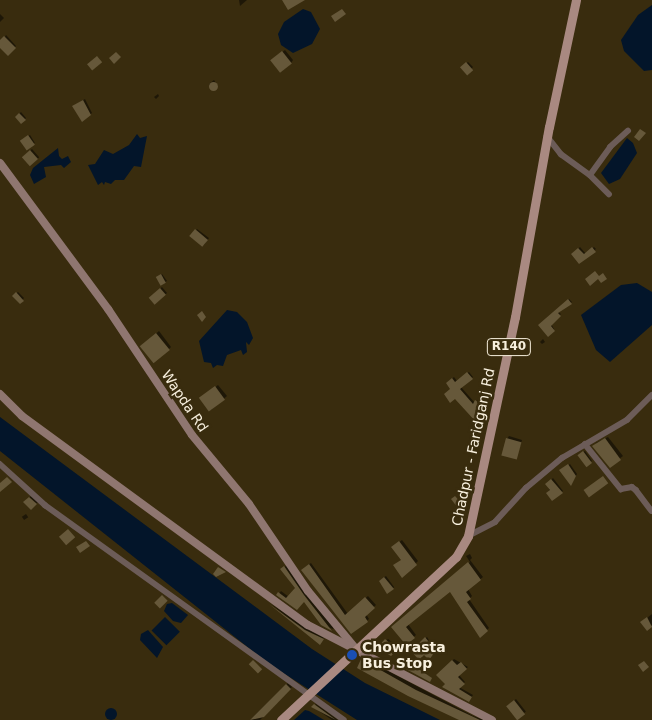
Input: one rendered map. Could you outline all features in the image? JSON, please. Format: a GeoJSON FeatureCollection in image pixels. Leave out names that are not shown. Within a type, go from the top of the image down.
{"type":"FeatureCollection","features":[{"type":"Feature","properties":{"kind":"main road","name":"Chadpur - Faridganj Rd"},"geometry":{"type":"LineString","coordinates":[[356,649],[456,557],[468,536],[515,317],[547,136],[576,0]]}},
{"type":"Feature","properties":{"kind":"main road","name":"Wapda Rd"},"geometry":{"type":"LineString","coordinates":[[0,163],[108,309],[192,434],[249,504],[308,591],[356,649]]}},
{"type":"Feature","properties":{"kind":"main road"},"geometry":{"type":"LineString","coordinates":[[0,394],[22,416],[308,625],[356,649],[416,683],[492,720]]}},
{"type":"Feature","properties":{"kind":"main road","name":"R140"},"geometry":{"type":"LineString","coordinates":[[281,720],[356,649]]}},
{"type":"Feature","properties":{"kind":"street"},"geometry":{"type":"LineString","coordinates":[[590,175],[610,147],[628,131]]}},
{"type":"Feature","properties":{"kind":"street"},"geometry":{"type":"LineString","coordinates":[[547,136],[561,154],[590,175],[609,194]]}},
{"type":"Feature","properties":{"kind":"street"},"geometry":{"type":"LineString","coordinates":[[468,536],[495,522],[526,488],[562,458],[627,420],[652,395]]}},
{"type":"Feature","properties":{"kind":"street"},"geometry":{"type":"LineString","coordinates":[[585,444],[621,489],[632,487],[652,511]]}},
{"type":"Feature","properties":{"kind":"street"},"geometry":{"type":"LineString","coordinates":[[0,464],[45,505],[306,696],[344,720]]}},
{"type":"Feature","properties":{"kind":"water"},"geometry":{"type":"Polygon","coordinates":[[[652,5],[652,70],[644,71],[624,51],[621,40],[638,15],[652,5]]]}},
{"type":"Feature","properties":{"kind":"water"},"geometry":{"type":"Polygon","coordinates":[[[303,9],[311,12],[320,29],[312,44],[293,53],[281,45],[278,34],[284,22],[303,9]]]}},
{"type":"Feature","properties":{"kind":"water"},"geometry":{"type":"Polygon","coordinates":[[[137,134],[140,138],[147,136],[141,167],[134,166],[124,180],[115,180],[111,184],[105,182],[104,185],[102,182],[98,185],[88,165],[95,164],[104,150],[113,154],[129,145],[137,134]]]}},
{"type":"Feature","properties":{"kind":"water"},"geometry":{"type":"Polygon","coordinates":[[[627,138],[633,143],[637,153],[620,179],[609,184],[601,173],[627,138]]]}},
{"type":"Feature","properties":{"kind":"water"},"geometry":{"type":"Polygon","coordinates":[[[58,148],[59,156],[62,159],[68,156],[71,162],[64,168],[61,165],[44,167],[46,177],[34,184],[30,175],[33,168],[58,148]]]}},
{"type":"Feature","properties":{"kind":"water"},"geometry":{"type":"Polygon","coordinates":[[[637,283],[652,292],[652,325],[610,362],[596,350],[581,315],[621,285],[637,283]]]}},
{"type":"Feature","properties":{"kind":"water"},"geometry":{"type":"Polygon","coordinates":[[[227,310],[237,312],[247,322],[253,338],[249,345],[246,342],[247,352],[243,355],[241,350],[227,355],[223,366],[217,365],[213,368],[211,363],[204,362],[199,341],[227,310]]]}},
{"type":"Feature","properties":{"kind":"water"},"geometry":{"type":"Polygon","coordinates":[[[0,417],[312,649],[365,683],[440,720],[357,720],[269,664],[0,451],[0,417]]]}},
{"type":"Feature","properties":{"kind":"water"},"geometry":{"type":"Polygon","coordinates":[[[172,603],[188,615],[181,623],[173,621],[164,611],[167,604],[172,603]]]}},
{"type":"Feature","properties":{"kind":"water"},"geometry":{"type":"Polygon","coordinates":[[[165,617],[180,632],[166,645],[152,630],[165,617]]]}},
{"type":"Feature","properties":{"kind":"water"},"geometry":{"type":"Polygon","coordinates":[[[148,630],[163,647],[157,658],[140,640],[141,634],[148,630]]]}},
{"type":"Feature","properties":{"kind":"water"},"geometry":{"type":"Polygon","coordinates":[[[109,708],[113,708],[117,714],[113,720],[109,720],[105,716],[105,712],[109,708]]]}},
{"type":"Feature","properties":{"kind":"water"},"geometry":{"type":"Polygon","coordinates":[[[305,710],[309,711],[324,720],[294,720],[305,710]]]}},
{"type":"Feature","properties":{"kind":"building"},"geometry":{"type":"Polygon","coordinates":[[[282,0],[305,0],[288,10],[282,0]]]}},
{"type":"Feature","properties":{"kind":"building"},"geometry":{"type":"Polygon","coordinates":[[[342,9],[346,14],[335,22],[331,16],[342,9]]]}},
{"type":"Feature","properties":{"kind":"building"},"geometry":{"type":"Polygon","coordinates":[[[4,36],[16,48],[8,56],[0,48],[0,40],[4,36]]]}},
{"type":"Feature","properties":{"kind":"building"},"geometry":{"type":"Polygon","coordinates":[[[282,51],[292,64],[280,73],[270,60],[282,51]]]}},
{"type":"Feature","properties":{"kind":"building"},"geometry":{"type":"Polygon","coordinates":[[[116,52],[121,57],[114,64],[109,58],[116,52]]]}},
{"type":"Feature","properties":{"kind":"building"},"geometry":{"type":"Polygon","coordinates":[[[97,56],[102,62],[92,70],[87,64],[97,56]]]}},
{"type":"Feature","properties":{"kind":"building"},"geometry":{"type":"Polygon","coordinates":[[[466,62],[473,70],[467,76],[460,67],[466,62]]]}},
{"type":"Feature","properties":{"kind":"building"},"geometry":{"type":"Polygon","coordinates":[[[213,81],[218,86],[213,91],[208,86],[213,81]]]}},
{"type":"Feature","properties":{"kind":"building"},"geometry":{"type":"Polygon","coordinates":[[[83,100],[91,115],[82,122],[72,106],[83,100]]]}},
{"type":"Feature","properties":{"kind":"building"},"geometry":{"type":"Polygon","coordinates":[[[19,113],[26,120],[21,124],[15,117],[19,113]]]}},
{"type":"Feature","properties":{"kind":"building"},"geometry":{"type":"Polygon","coordinates":[[[640,129],[646,133],[639,141],[634,137],[640,129]]]}},
{"type":"Feature","properties":{"kind":"building"},"geometry":{"type":"Polygon","coordinates":[[[28,135],[35,145],[27,151],[20,141],[28,135]]]}},
{"type":"Feature","properties":{"kind":"building"},"geometry":{"type":"Polygon","coordinates":[[[30,150],[38,159],[30,166],[22,157],[30,150]]]}},
{"type":"Feature","properties":{"kind":"building"},"geometry":{"type":"Polygon","coordinates":[[[195,229],[208,240],[202,247],[189,236],[195,229]]]}},
{"type":"Feature","properties":{"kind":"building"},"geometry":{"type":"Polygon","coordinates":[[[592,247],[596,252],[579,264],[571,254],[578,248],[584,254],[592,247]]]}},
{"type":"Feature","properties":{"kind":"building"},"geometry":{"type":"Polygon","coordinates":[[[595,271],[599,276],[603,273],[607,279],[601,283],[598,279],[590,286],[585,279],[595,271]]]}},
{"type":"Feature","properties":{"kind":"building"},"geometry":{"type":"Polygon","coordinates":[[[161,274],[166,283],[161,286],[156,277],[161,274]]]}},
{"type":"Feature","properties":{"kind":"building"},"geometry":{"type":"Polygon","coordinates":[[[160,288],[166,295],[155,305],[149,298],[160,288]]]}},
{"type":"Feature","properties":{"kind":"building"},"geometry":{"type":"Polygon","coordinates":[[[16,292],[24,301],[20,304],[12,296],[16,292]]]}},
{"type":"Feature","properties":{"kind":"building"},"geometry":{"type":"Polygon","coordinates":[[[568,299],[572,304],[558,313],[561,316],[551,326],[555,331],[548,337],[538,325],[568,299]]]}},
{"type":"Feature","properties":{"kind":"building"},"geometry":{"type":"Polygon","coordinates":[[[202,311],[206,317],[202,322],[197,315],[202,311]]]}},
{"type":"Feature","properties":{"kind":"building"},"geometry":{"type":"Polygon","coordinates":[[[156,333],[170,350],[154,363],[140,346],[156,333]]]}},
{"type":"Feature","properties":{"kind":"building"},"geometry":{"type":"Polygon","coordinates":[[[467,372],[473,379],[460,389],[473,404],[475,400],[482,405],[477,423],[455,399],[450,403],[444,394],[450,389],[446,383],[452,378],[455,382],[467,372]]]}},
{"type":"Feature","properties":{"kind":"building"},"geometry":{"type":"Polygon","coordinates":[[[215,386],[225,400],[209,412],[199,398],[215,386]]]}},
{"type":"Feature","properties":{"kind":"building"},"geometry":{"type":"Polygon","coordinates":[[[506,438],[521,442],[517,460],[501,455],[506,438]]]}},
{"type":"Feature","properties":{"kind":"building"},"geometry":{"type":"Polygon","coordinates":[[[605,438],[621,460],[610,468],[592,446],[605,438]]]}},
{"type":"Feature","properties":{"kind":"building"},"geometry":{"type":"Polygon","coordinates":[[[583,451],[592,463],[586,467],[577,455],[583,451]]]}},
{"type":"Feature","properties":{"kind":"building"},"geometry":{"type":"Polygon","coordinates":[[[568,464],[576,476],[571,486],[559,470],[568,464]]]}},
{"type":"Feature","properties":{"kind":"building"},"geometry":{"type":"Polygon","coordinates":[[[603,476],[608,483],[589,497],[584,490],[603,476]]]}},
{"type":"Feature","properties":{"kind":"building"},"geometry":{"type":"Polygon","coordinates":[[[7,477],[12,482],[0,492],[0,483],[7,477]]]}},
{"type":"Feature","properties":{"kind":"building"},"geometry":{"type":"Polygon","coordinates":[[[551,479],[563,493],[552,501],[546,493],[550,490],[545,484],[551,479]]]}},
{"type":"Feature","properties":{"kind":"building"},"geometry":{"type":"Polygon","coordinates":[[[455,496],[463,505],[458,508],[451,499],[455,496]]]}},
{"type":"Feature","properties":{"kind":"building"},"geometry":{"type":"Polygon","coordinates":[[[29,497],[37,504],[31,510],[23,502],[29,497]]]}},
{"type":"Feature","properties":{"kind":"building"},"geometry":{"type":"Polygon","coordinates":[[[68,529],[75,537],[66,545],[59,537],[68,529]]]}},
{"type":"Feature","properties":{"kind":"building"},"geometry":{"type":"Polygon","coordinates":[[[86,541],[90,546],[80,553],[76,547],[86,541]]]}},
{"type":"Feature","properties":{"kind":"building"},"geometry":{"type":"Polygon","coordinates":[[[399,541],[417,565],[402,578],[393,565],[401,560],[391,547],[399,541]]]}},
{"type":"Feature","properties":{"kind":"building"},"geometry":{"type":"Polygon","coordinates":[[[468,562],[481,580],[466,592],[471,599],[467,602],[488,631],[480,638],[450,592],[406,627],[415,638],[406,645],[391,627],[468,562]]]}},
{"type":"Feature","properties":{"kind":"building"},"geometry":{"type":"Polygon","coordinates":[[[309,564],[345,615],[365,597],[375,608],[365,617],[368,622],[351,634],[301,570],[309,564]]]}},
{"type":"Feature","properties":{"kind":"building"},"geometry":{"type":"Polygon","coordinates":[[[284,566],[332,631],[321,625],[304,602],[297,610],[276,595],[278,592],[286,598],[295,588],[280,569],[284,566]]]}},
{"type":"Feature","properties":{"kind":"building"},"geometry":{"type":"Polygon","coordinates":[[[218,567],[226,572],[216,577],[213,574],[218,567]]]}},
{"type":"Feature","properties":{"kind":"building"},"geometry":{"type":"Polygon","coordinates":[[[384,577],[394,589],[387,594],[379,581],[384,577]]]}},
{"type":"Feature","properties":{"kind":"building"},"geometry":{"type":"Polygon","coordinates":[[[162,595],[168,601],[160,608],[154,603],[162,595]]]}},
{"type":"Feature","properties":{"kind":"building"},"geometry":{"type":"Polygon","coordinates":[[[269,604],[305,630],[324,639],[320,645],[269,604]]]}},
{"type":"Feature","properties":{"kind":"building"},"geometry":{"type":"Polygon","coordinates":[[[647,617],[652,627],[647,631],[640,622],[647,617]]]}},
{"type":"Feature","properties":{"kind":"building"},"geometry":{"type":"Polygon","coordinates":[[[425,637],[432,646],[435,642],[439,646],[429,660],[424,655],[419,660],[411,651],[425,637]]]}},
{"type":"Feature","properties":{"kind":"building"},"geometry":{"type":"Polygon","coordinates":[[[385,639],[398,650],[391,656],[377,648],[385,639]]]}},
{"type":"Feature","properties":{"kind":"building"},"geometry":{"type":"Polygon","coordinates":[[[361,659],[416,690],[480,720],[459,720],[408,696],[357,668],[361,659]]]}},
{"type":"Feature","properties":{"kind":"building"},"geometry":{"type":"Polygon","coordinates":[[[253,660],[262,669],[258,673],[249,664],[253,660]]]}},
{"type":"Feature","properties":{"kind":"building"},"geometry":{"type":"Polygon","coordinates":[[[452,660],[457,665],[461,662],[467,669],[458,677],[465,684],[459,689],[472,697],[469,702],[442,687],[445,684],[436,675],[452,660]]]}},
{"type":"Feature","properties":{"kind":"building"},"geometry":{"type":"Polygon","coordinates":[[[644,661],[649,667],[643,672],[638,665],[644,661]]]}},
{"type":"Feature","properties":{"kind":"building"},"geometry":{"type":"Polygon","coordinates":[[[411,664],[432,678],[430,682],[406,669],[411,664]]]}},
{"type":"Feature","properties":{"kind":"building"},"geometry":{"type":"Polygon","coordinates":[[[286,684],[291,689],[264,717],[250,720],[286,684]]]}},
{"type":"Feature","properties":{"kind":"building"},"geometry":{"type":"Polygon","coordinates":[[[514,700],[525,714],[517,720],[506,706],[514,700]]]}},
{"type":"Feature","properties":{"kind":"building"},"geometry":{"type":"Polygon","coordinates":[[[314,704],[336,720],[311,707],[314,704]]]}},
{"type":"Feature","properties":{"kind":"place","name":"Chowrasta Bus Stop"},"geometry":{"type":"Point","coordinates":[352,655]}}]}
